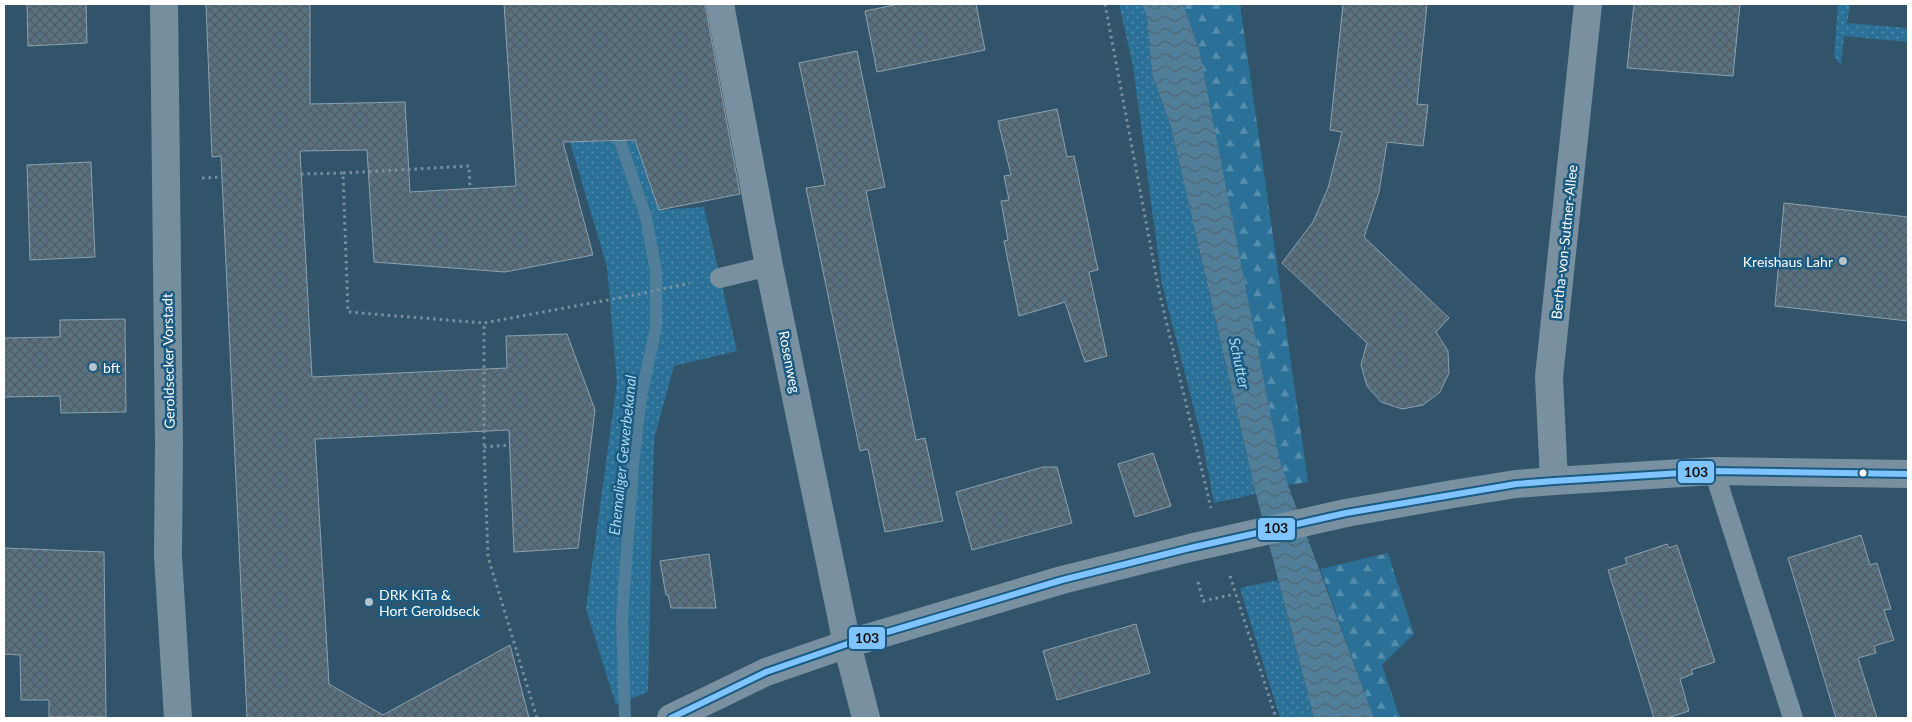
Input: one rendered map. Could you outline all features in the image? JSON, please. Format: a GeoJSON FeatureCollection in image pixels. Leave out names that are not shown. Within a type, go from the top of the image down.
{"type":"FeatureCollection","features":[{"type":"Feature","properties":{"kind":"main road","name":"Geroldsecker Vorstadt"},"geometry":{"type":"LineString","coordinates":[[164,4],[169,442],[168,556],[178,718]]}},
{"type":"Feature","properties":{"kind":"street","name":"Rosenweg"},"geometry":{"type":"LineString","coordinates":[[720,4],[769,266],[846,644],[866,718]]}},
{"type":"Feature","properties":{"kind":"street","name":"Bertha-von-Suttner-Allee"},"geometry":{"type":"LineString","coordinates":[[1554,481],[1549,377],[1588,4]]}},
{"type":"Feature","properties":{"kind":"street"},"geometry":{"type":"LineString","coordinates":[[671,718],[766,672],[846,644],[1062,580],[1202,545],[1332,516],[1516,484],[1554,481],[1714,471],[1908,474]]}},
{"type":"Feature","properties":{"kind":"lane"},"geometry":{"type":"LineString","coordinates":[[720,278],[769,266]]}},
{"type":"Feature","properties":{"kind":"lane"},"geometry":{"type":"LineString","coordinates":[[1714,471],[1793,718]]}},
{"type":"Feature","properties":{"kind":"path"},"geometry":{"type":"LineString","coordinates":[[1105,4],[1159,291],[1210,505]]}},
{"type":"Feature","properties":{"kind":"path"},"geometry":{"type":"LineString","coordinates":[[302,174],[470,166],[470,189]]}},
{"type":"Feature","properties":{"kind":"path"},"geometry":{"type":"LineString","coordinates":[[343,173],[348,312],[484,323],[674,286]]}},
{"type":"Feature","properties":{"kind":"path"},"geometry":{"type":"LineString","coordinates":[[484,323],[484,447],[488,556],[537,718]]}},
{"type":"Feature","properties":{"kind":"path"},"geometry":{"type":"LineString","coordinates":[[484,447],[510,445]]}},
{"type":"Feature","properties":{"kind":"path"},"geometry":{"type":"LineString","coordinates":[[1203,601],[1235,594],[1276,718]]}},
{"type":"Feature","properties":{"kind":"green space"},"geometry":{"type":"Polygon","coordinates":[[[1119,4],[1142,4],[1147,16],[1152,74],[1171,127],[1256,494],[1214,503],[1203,444],[1162,284],[1133,66],[1119,4]]]}},
{"type":"Feature","properties":{"kind":"green space"},"geometry":{"type":"Polygon","coordinates":[[[1183,4],[1240,4],[1308,482],[1288,485],[1279,457],[1199,49],[1183,4]]]}},
{"type":"Feature","properties":{"kind":"green space"},"geometry":{"type":"Polygon","coordinates":[[[1838,4],[1850,4],[1847,23],[1908,28],[1908,42],[1844,36],[1841,65],[1834,57],[1838,4]]]}},
{"type":"Feature","properties":{"kind":"green space"},"geometry":{"type":"Polygon","coordinates":[[[635,141],[659,210],[704,207],[737,351],[674,366],[654,439],[648,692],[616,705],[586,609],[617,382],[607,267],[570,142],[635,141]]]}},
{"type":"Feature","properties":{"kind":"green space"},"geometry":{"type":"Polygon","coordinates":[[[1388,553],[1414,634],[1382,665],[1400,718],[1374,718],[1320,569],[1388,553]]]}},
{"type":"Feature","properties":{"kind":"green space"},"geometry":{"type":"Polygon","coordinates":[[[1278,580],[1314,718],[1280,718],[1240,588],[1278,580]]]}},
{"type":"Feature","properties":{"kind":"water","name":"Schutter"},"geometry":{"type":"Polygon","coordinates":[[[1142,4],[1183,4],[1199,49],[1279,457],[1374,718],[1314,718],[1256,494],[1171,127],[1152,74],[1147,17],[1142,4]]]}},
{"type":"Feature","properties":{"kind":"building"},"geometry":{"type":"Polygon","coordinates":[[[27,4],[86,4],[87,43],[28,46],[27,4]]]}},
{"type":"Feature","properties":{"kind":"building"},"geometry":{"type":"Polygon","coordinates":[[[206,4],[310,4],[310,104],[405,102],[410,192],[516,186],[504,4],[705,4],[740,194],[659,210],[635,140],[563,142],[593,255],[505,272],[374,262],[367,150],[300,151],[312,377],[507,368],[506,336],[567,334],[595,410],[578,548],[514,552],[509,430],[315,439],[329,684],[383,715],[510,645],[529,718],[247,718],[221,156],[212,157],[206,4]]]}},
{"type":"Feature","properties":{"kind":"building"},"geometry":{"type":"Polygon","coordinates":[[[899,4],[976,4],[985,50],[877,72],[865,11],[899,4]]]}},
{"type":"Feature","properties":{"kind":"building"},"geometry":{"type":"Polygon","coordinates":[[[1343,4],[1427,4],[1417,104],[1428,105],[1423,146],[1387,142],[1379,192],[1364,237],[1449,318],[1436,332],[1448,351],[1449,373],[1440,392],[1423,405],[1402,409],[1381,402],[1367,386],[1361,365],[1367,343],[1282,263],[1313,222],[1328,188],[1342,132],[1330,130],[1343,4]]]}},
{"type":"Feature","properties":{"kind":"building"},"geometry":{"type":"Polygon","coordinates":[[[1634,4],[1740,4],[1733,76],[1627,68],[1634,4]]]}},
{"type":"Feature","properties":{"kind":"building"},"geometry":{"type":"Polygon","coordinates":[[[857,51],[885,187],[866,191],[916,440],[925,438],[943,521],[885,532],[868,449],[860,451],[806,188],[825,185],[799,63],[857,51]]]}},
{"type":"Feature","properties":{"kind":"building"},"geometry":{"type":"Polygon","coordinates":[[[1057,109],[1067,157],[1074,156],[1098,270],[1089,272],[1107,356],[1085,362],[1065,302],[1019,316],[1004,241],[1008,240],[1001,201],[1009,200],[1004,176],[1011,175],[998,121],[1057,109]]]}},
{"type":"Feature","properties":{"kind":"building"},"geometry":{"type":"Polygon","coordinates":[[[91,162],[95,257],[30,260],[27,165],[91,162]]]}},
{"type":"Feature","properties":{"kind":"building","name":"Kreishaus Lahr"},"geometry":{"type":"Polygon","coordinates":[[[1784,203],[1908,217],[1908,321],[1775,306],[1784,203]]]}},
{"type":"Feature","properties":{"kind":"building","name":"bft"},"geometry":{"type":"Polygon","coordinates":[[[125,319],[126,412],[61,413],[60,396],[4,397],[4,338],[60,337],[60,320],[125,319]]]}},
{"type":"Feature","properties":{"kind":"building"},"geometry":{"type":"Polygon","coordinates":[[[1153,453],[1171,506],[1135,517],[1118,464],[1153,453]]]}},
{"type":"Feature","properties":{"kind":"building"},"geometry":{"type":"Polygon","coordinates":[[[1043,467],[1057,467],[1072,523],[972,550],[956,492],[1043,467]]]}},
{"type":"Feature","properties":{"kind":"building"},"geometry":{"type":"Polygon","coordinates":[[[1861,535],[1870,565],[1877,563],[1891,609],[1884,610],[1894,640],[1874,646],[1876,653],[1858,658],[1877,718],[1836,718],[1788,558],[1861,535]]]}},
{"type":"Feature","properties":{"kind":"building"},"geometry":{"type":"Polygon","coordinates":[[[1667,544],[1669,548],[1677,545],[1715,662],[1691,670],[1693,674],[1680,679],[1689,711],[1667,718],[1654,718],[1608,570],[1627,564],[1625,558],[1667,544]]]}},
{"type":"Feature","properties":{"kind":"building"},"geometry":{"type":"Polygon","coordinates":[[[4,548],[104,552],[106,717],[49,717],[49,700],[21,700],[20,655],[4,654],[4,548]]]}},
{"type":"Feature","properties":{"kind":"building"},"geometry":{"type":"Polygon","coordinates":[[[709,554],[716,608],[671,608],[668,595],[666,595],[660,561],[709,554]]]}},
{"type":"Feature","properties":{"kind":"building"},"geometry":{"type":"Polygon","coordinates":[[[1136,624],[1150,673],[1057,700],[1043,651],[1136,624]]]}},
{"type":"Feature","properties":{"kind":"waterway","name":"Ehemaliger Gewerbekanal"},"geometry":{"type":"LineString","coordinates":[[620,141],[646,217],[656,272],[656,327],[641,397],[633,465],[622,619],[625,718]]}},
{"type":"Feature","properties":{"kind":"transit line","name":"103"},"geometry":{"type":"LineString","coordinates":[[671,718],[766,672],[847,644],[1062,580],[1190,548],[1346,513],[1516,484],[1554,481],[1714,471],[1908,474]]}},
{"type":"Feature","properties":{"kind":"place","name":"Kreishaus Lahr"},"geometry":{"type":"Point","coordinates":[1843,261]}},
{"type":"Feature","properties":{"kind":"place","name":"bft"},"geometry":{"type":"Point","coordinates":[93,367]}},
{"type":"Feature","properties":{"kind":"place","name":"DRK KiTa & Hort Geroldseck"},"geometry":{"type":"Point","coordinates":[369,602]}}]}
